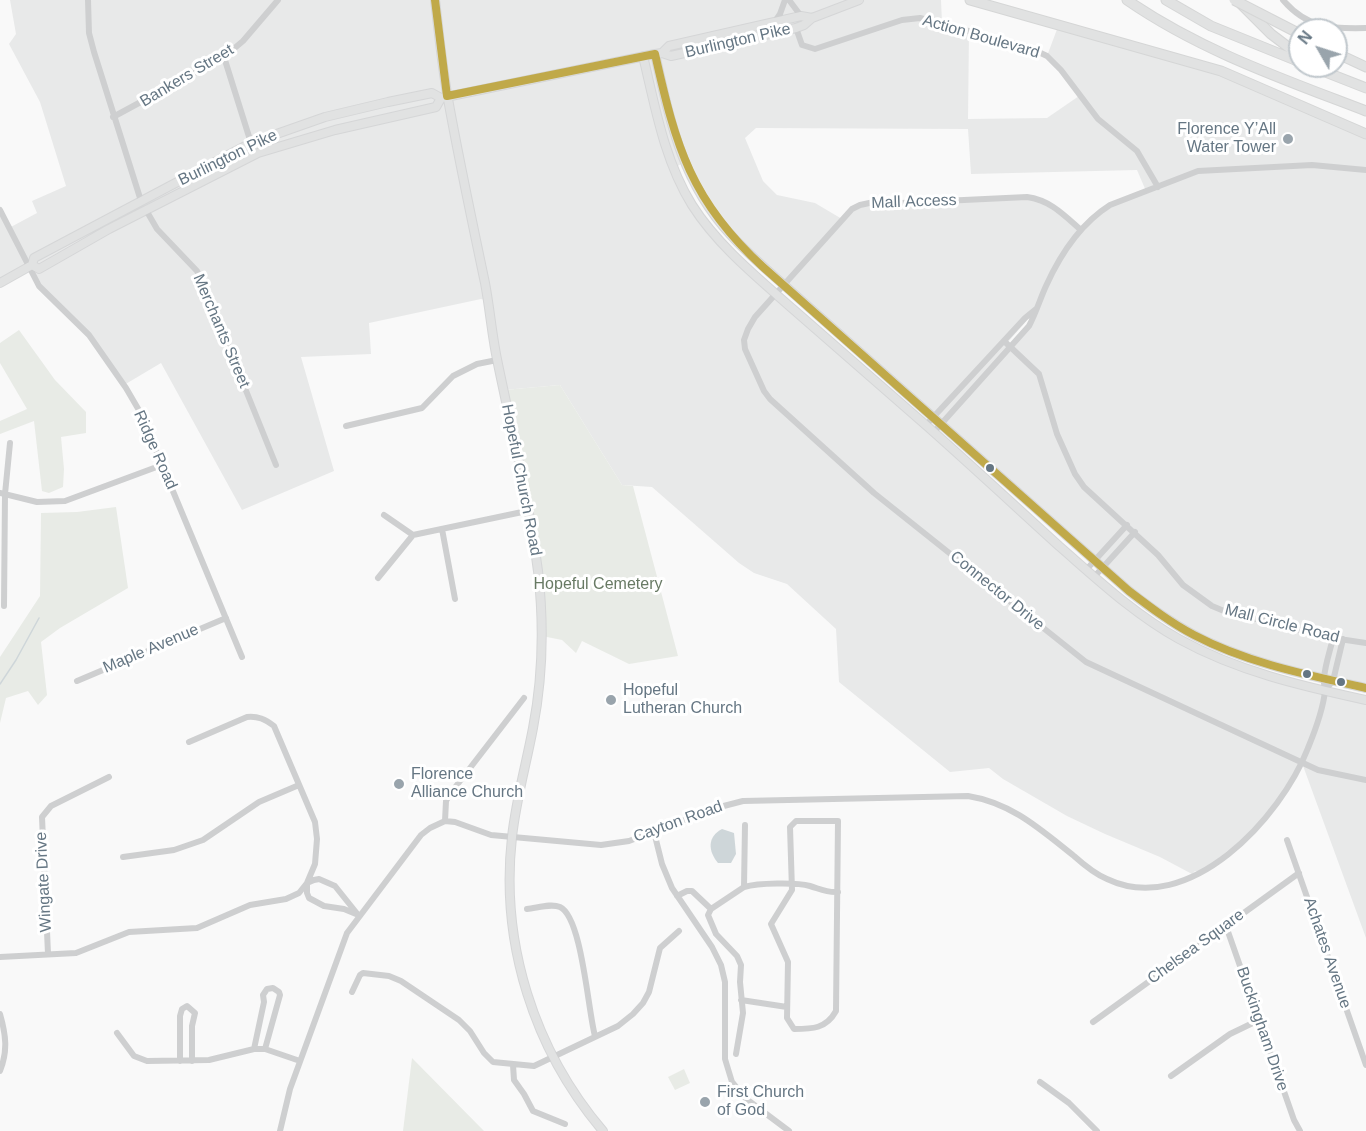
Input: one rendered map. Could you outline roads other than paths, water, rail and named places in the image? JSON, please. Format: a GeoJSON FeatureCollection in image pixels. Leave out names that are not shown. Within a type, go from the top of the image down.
{"type":"FeatureCollection","features":[{"type":"Feature","properties":{"kind":"highway"},"geometry":{"type":"LineString","coordinates":[[970,0],[1221,71],[1366,134]]}},
{"type":"Feature","properties":{"kind":"highway"},"geometry":{"type":"LineString","coordinates":[[1127,0],[1154,19],[1210,49],[1366,111]]}},
{"type":"Feature","properties":{"kind":"highway"},"geometry":{"type":"LineString","coordinates":[[1166,0],[1211,26],[1288,57]]}},
{"type":"Feature","properties":{"kind":"highway"},"geometry":{"type":"LineString","coordinates":[[1236,0],[1288,28]]}},
{"type":"Feature","properties":{"kind":"highway"},"geometry":{"type":"LineString","coordinates":[[1236,0],[1259,23],[1288,46]]}},
{"type":"Feature","properties":{"kind":"highway"},"geometry":{"type":"LineString","coordinates":[[1348,59],[1366,67]]}},
{"type":"Feature","properties":{"kind":"highway"},"geometry":{"type":"LineString","coordinates":[[1341,78],[1366,88]]}},
{"type":"Feature","properties":{"kind":"main road","name":"Hopeful Church Road"},"geometry":{"type":"LineString","coordinates":[[435,0],[444,97],[485,286],[539,583],[542,636],[535,718],[512,837],[510,896],[516,949],[531,1008],[553,1058],[577,1097],[603,1131]]}},
{"type":"Feature","properties":{"kind":"main road","name":"Burlington Pike"},"geometry":{"type":"LineString","coordinates":[[659,53],[671,56],[796,28],[812,18],[859,0]]}},
{"type":"Feature","properties":{"kind":"main road","name":"Burlington Pike"},"geometry":{"type":"LineString","coordinates":[[0,282],[30,266],[34,258],[250,143],[325,117],[432,93],[444,97],[659,53],[669,46],[801,16],[812,18]]}},
{"type":"Feature","properties":{"kind":"main road"},"geometry":{"type":"LineString","coordinates":[[659,53],[678,144],[694,185],[730,235],[784,285],[1102,568],[1157,613],[1206,641],[1267,664],[1366,688]]}},
{"type":"Feature","properties":{"kind":"main road"},"geometry":{"type":"LineString","coordinates":[[643,56],[669,155],[691,204],[725,246],[776,294],[934,432],[1086,570],[1152,623],[1226,662],[1257,673],[1366,700]]}},
{"type":"Feature","properties":{"kind":"main road","name":"Burlington Pike"},"geometry":{"type":"LineString","coordinates":[[30,266],[39,268],[258,153],[334,130],[436,107],[444,97]]}},
{"type":"Feature","properties":{"kind":"street"},"geometry":{"type":"LineString","coordinates":[[88,0],[91,40],[113,117],[141,201]]}},
{"type":"Feature","properties":{"kind":"street","name":"Bankers Street"},"geometry":{"type":"LineString","coordinates":[[113,117],[224,57],[247,37],[278,0]]}},
{"type":"Feature","properties":{"kind":"street"},"geometry":{"type":"LineString","coordinates":[[774,23],[787,0],[801,16]]}},
{"type":"Feature","properties":{"kind":"street"},"geometry":{"type":"LineString","coordinates":[[1283,0],[1301,16],[1319,25],[1339,29],[1366,28]]}},
{"type":"Feature","properties":{"kind":"street","name":"Action Boulevard"},"geometry":{"type":"LineString","coordinates":[[796,28],[802,45],[814,49],[902,20],[920,18],[1028,47],[1053,61],[1098,119],[1137,151],[1158,187]]}},
{"type":"Feature","properties":{"kind":"street"},"geometry":{"type":"LineString","coordinates":[[224,57],[250,143]]}},
{"type":"Feature","properties":{"kind":"street"},"geometry":{"type":"LineString","coordinates":[[934,432],[1029,326],[1056,265],[1081,230],[1100,211],[1198,171],[1312,165],[1366,170]]}},
{"type":"Feature","properties":{"kind":"street","name":"Mall Access"},"geometry":{"type":"LineString","coordinates":[[776,294],[842,219],[864,203],[1027,197],[1054,207],[1081,230]]}},
{"type":"Feature","properties":{"kind":"street","name":"Ridge Road"},"geometry":{"type":"LineString","coordinates":[[0,210],[46,294],[82,327],[126,388],[140,412],[242,657]]}},
{"type":"Feature","properties":{"kind":"street","name":"Merchants Street"},"geometry":{"type":"LineString","coordinates":[[146,210],[157,229],[197,271],[276,465]]}},
{"type":"Feature","properties":{"kind":"street","name":"Connector Drive"},"geometry":{"type":"LineString","coordinates":[[776,294],[755,317],[744,340],[745,349],[764,391],[866,486],[1086,662],[1317,770],[1366,780]]}},
{"type":"Feature","properties":{"kind":"street"},"geometry":{"type":"LineString","coordinates":[[926,425],[1025,318],[1039,307]]}},
{"type":"Feature","properties":{"kind":"street","name":"Mall Circle Road"},"geometry":{"type":"LineString","coordinates":[[1004,341],[1039,374],[1058,434],[1075,474],[1094,498],[1135,532],[1183,585],[1212,606],[1224,611],[1333,638],[1366,643]]}},
{"type":"Feature","properties":{"kind":"street"},"geometry":{"type":"LineString","coordinates":[[346,426],[422,408],[453,376],[477,364],[497,360]]}},
{"type":"Feature","properties":{"kind":"street"},"geometry":{"type":"LineString","coordinates":[[4,606],[2,493],[10,443]]}},
{"type":"Feature","properties":{"kind":"street"},"geometry":{"type":"LineString","coordinates":[[2,493],[38,502],[65,501],[162,465]]}},
{"type":"Feature","properties":{"kind":"street"},"geometry":{"type":"LineString","coordinates":[[378,578],[413,535],[527,511]]}},
{"type":"Feature","properties":{"kind":"street"},"geometry":{"type":"LineString","coordinates":[[384,514],[413,535]]}},
{"type":"Feature","properties":{"kind":"street"},"geometry":{"type":"LineString","coordinates":[[1086,570],[1127,525]]}},
{"type":"Feature","properties":{"kind":"street"},"geometry":{"type":"LineString","coordinates":[[442,529],[455,599]]}},
{"type":"Feature","properties":{"kind":"street"},"geometry":{"type":"LineString","coordinates":[[1094,577],[1135,532]]}},
{"type":"Feature","properties":{"kind":"street","name":"Maple Avenue"},"geometry":{"type":"LineString","coordinates":[[77,681],[226,618]]}},
{"type":"Feature","properties":{"kind":"street"},"geometry":{"type":"LineString","coordinates":[[1325,690],[1323,678],[1333,638]]}},
{"type":"Feature","properties":{"kind":"street"},"geometry":{"type":"LineString","coordinates":[[1325,690],[1333,681],[1342,639]]}},
{"type":"Feature","properties":{"kind":"street","name":"Cayton Road"},"geometry":{"type":"LineString","coordinates":[[445,821],[455,822],[490,835],[601,845],[629,841],[716,808],[743,801],[968,795],[993,801],[1016,812],[1105,878],[1126,886],[1160,888],[1192,878],[1246,838],[1283,797],[1302,763],[1314,732],[1325,690]]}},
{"type":"Feature","properties":{"kind":"street"},"geometry":{"type":"LineString","coordinates":[[280,1131],[285,1106],[300,1061],[343,942],[359,916],[421,835],[445,821],[446,801],[450,794],[524,698]]}},
{"type":"Feature","properties":{"kind":"street"},"geometry":{"type":"LineString","coordinates":[[189,742],[247,717],[267,720],[274,726],[315,822],[317,839],[315,864],[308,883],[307,894],[316,902],[349,910],[359,916]]}},
{"type":"Feature","properties":{"kind":"street","name":"Wingate Drive"},"geometry":{"type":"LineString","coordinates":[[48,954],[42,817],[51,806],[109,777]]}},
{"type":"Feature","properties":{"kind":"street"},"geometry":{"type":"LineString","coordinates":[[123,857],[174,850],[203,840],[260,802],[299,785]]}},
{"type":"Feature","properties":{"kind":"street"},"geometry":{"type":"LineString","coordinates":[[796,821],[838,821],[838,892],[836,1011],[832,1018],[817,1029],[794,1029],[787,1018],[788,962],[771,924],[790,895],[790,827],[796,821]]}},
{"type":"Feature","properties":{"kind":"street"},"geometry":{"type":"LineString","coordinates":[[744,887],[745,825]]}},
{"type":"Feature","properties":{"kind":"street"},"geometry":{"type":"LineString","coordinates":[[654,832],[662,864],[677,896],[712,947],[721,965],[725,982],[725,1059],[732,1082],[745,1098],[789,1131]]}},
{"type":"Feature","properties":{"kind":"street","name":"Achates Avenue"},"geometry":{"type":"LineString","coordinates":[[1287,840],[1366,1065]]}},
{"type":"Feature","properties":{"kind":"street","name":"Chelsea Square"},"geometry":{"type":"LineString","coordinates":[[1094,1022],[1299,873]]}},
{"type":"Feature","properties":{"kind":"street"},"geometry":{"type":"LineString","coordinates":[[0,957],[76,952],[129,932],[197,928],[250,905],[286,899],[299,893],[308,883],[319,879],[335,886],[359,916]]}},
{"type":"Feature","properties":{"kind":"street"},"geometry":{"type":"LineString","coordinates":[[736,1054],[743,1013],[741,965],[737,956],[716,934],[708,917],[711,909],[744,887],[754,884],[804,885],[822,891],[838,892]]}},
{"type":"Feature","properties":{"kind":"street"},"geometry":{"type":"LineString","coordinates":[[677,896],[692,891],[711,909]]}},
{"type":"Feature","properties":{"kind":"street"},"geometry":{"type":"LineString","coordinates":[[527,909],[557,906],[566,911],[571,919],[579,944],[595,1036]]}},
{"type":"Feature","properties":{"kind":"street","name":"Buckingham Drive"},"geometry":{"type":"LineString","coordinates":[[1226,926],[1294,1120],[1300,1131]]}},
{"type":"Feature","properties":{"kind":"street"},"geometry":{"type":"LineString","coordinates":[[352,992],[363,973],[395,978],[460,1021],[470,1030],[488,1058],[499,1064],[534,1066],[618,1026],[643,1003],[650,992],[660,948],[679,931]]}},
{"type":"Feature","properties":{"kind":"street"},"geometry":{"type":"LineString","coordinates":[[254,1049],[264,1002],[263,995],[267,989],[273,988],[280,995],[265,1049]]}},
{"type":"Feature","properties":{"kind":"street"},"geometry":{"type":"LineString","coordinates":[[741,1000],[787,1007]]}},
{"type":"Feature","properties":{"kind":"street"},"geometry":{"type":"LineString","coordinates":[[180,1061],[180,1016],[182,1009],[187,1006],[195,1013],[192,1026],[192,1061]]}},
{"type":"Feature","properties":{"kind":"street"},"geometry":{"type":"LineString","coordinates":[[0,1014],[6,1034],[1,1068]]}},
{"type":"Feature","properties":{"kind":"street"},"geometry":{"type":"LineString","coordinates":[[1171,1076],[1230,1034],[1259,1020]]}},
{"type":"Feature","properties":{"kind":"street"},"geometry":{"type":"LineString","coordinates":[[117,1033],[129,1051],[141,1060],[192,1061],[265,1049],[300,1061]]}},
{"type":"Feature","properties":{"kind":"street"},"geometry":{"type":"LineString","coordinates":[[513,1065],[514,1080],[533,1112],[565,1124]]}},
{"type":"Feature","properties":{"kind":"street"},"geometry":{"type":"LineString","coordinates":[[1040,1082],[1069,1103],[1097,1131]]}},
{"type":"Feature","properties":{"kind":"waterway"},"geometry":{"type":"LineString","coordinates":[[0,684],[39,618]]}},
{"type":"Feature","properties":{"kind":"place","name":"Florence Y’All Water Tower"},"geometry":{"type":"Point","coordinates":[1288,139]}},
{"type":"Feature","properties":{"kind":"place","name":"Hopeful Lutheran Church"},"geometry":{"type":"Point","coordinates":[611,700]}},
{"type":"Feature","properties":{"kind":"place","name":"Florence Alliance Church"},"geometry":{"type":"Point","coordinates":[399,784]}},
{"type":"Feature","properties":{"kind":"place","name":"First Church of God"},"geometry":{"type":"Point","coordinates":[705,1102]}},
{"type":"Feature","properties":{"kind":"park label","name":"Hopeful Cemetery"},"geometry":{"type":"Point","coordinates":[598,585]}}]}
